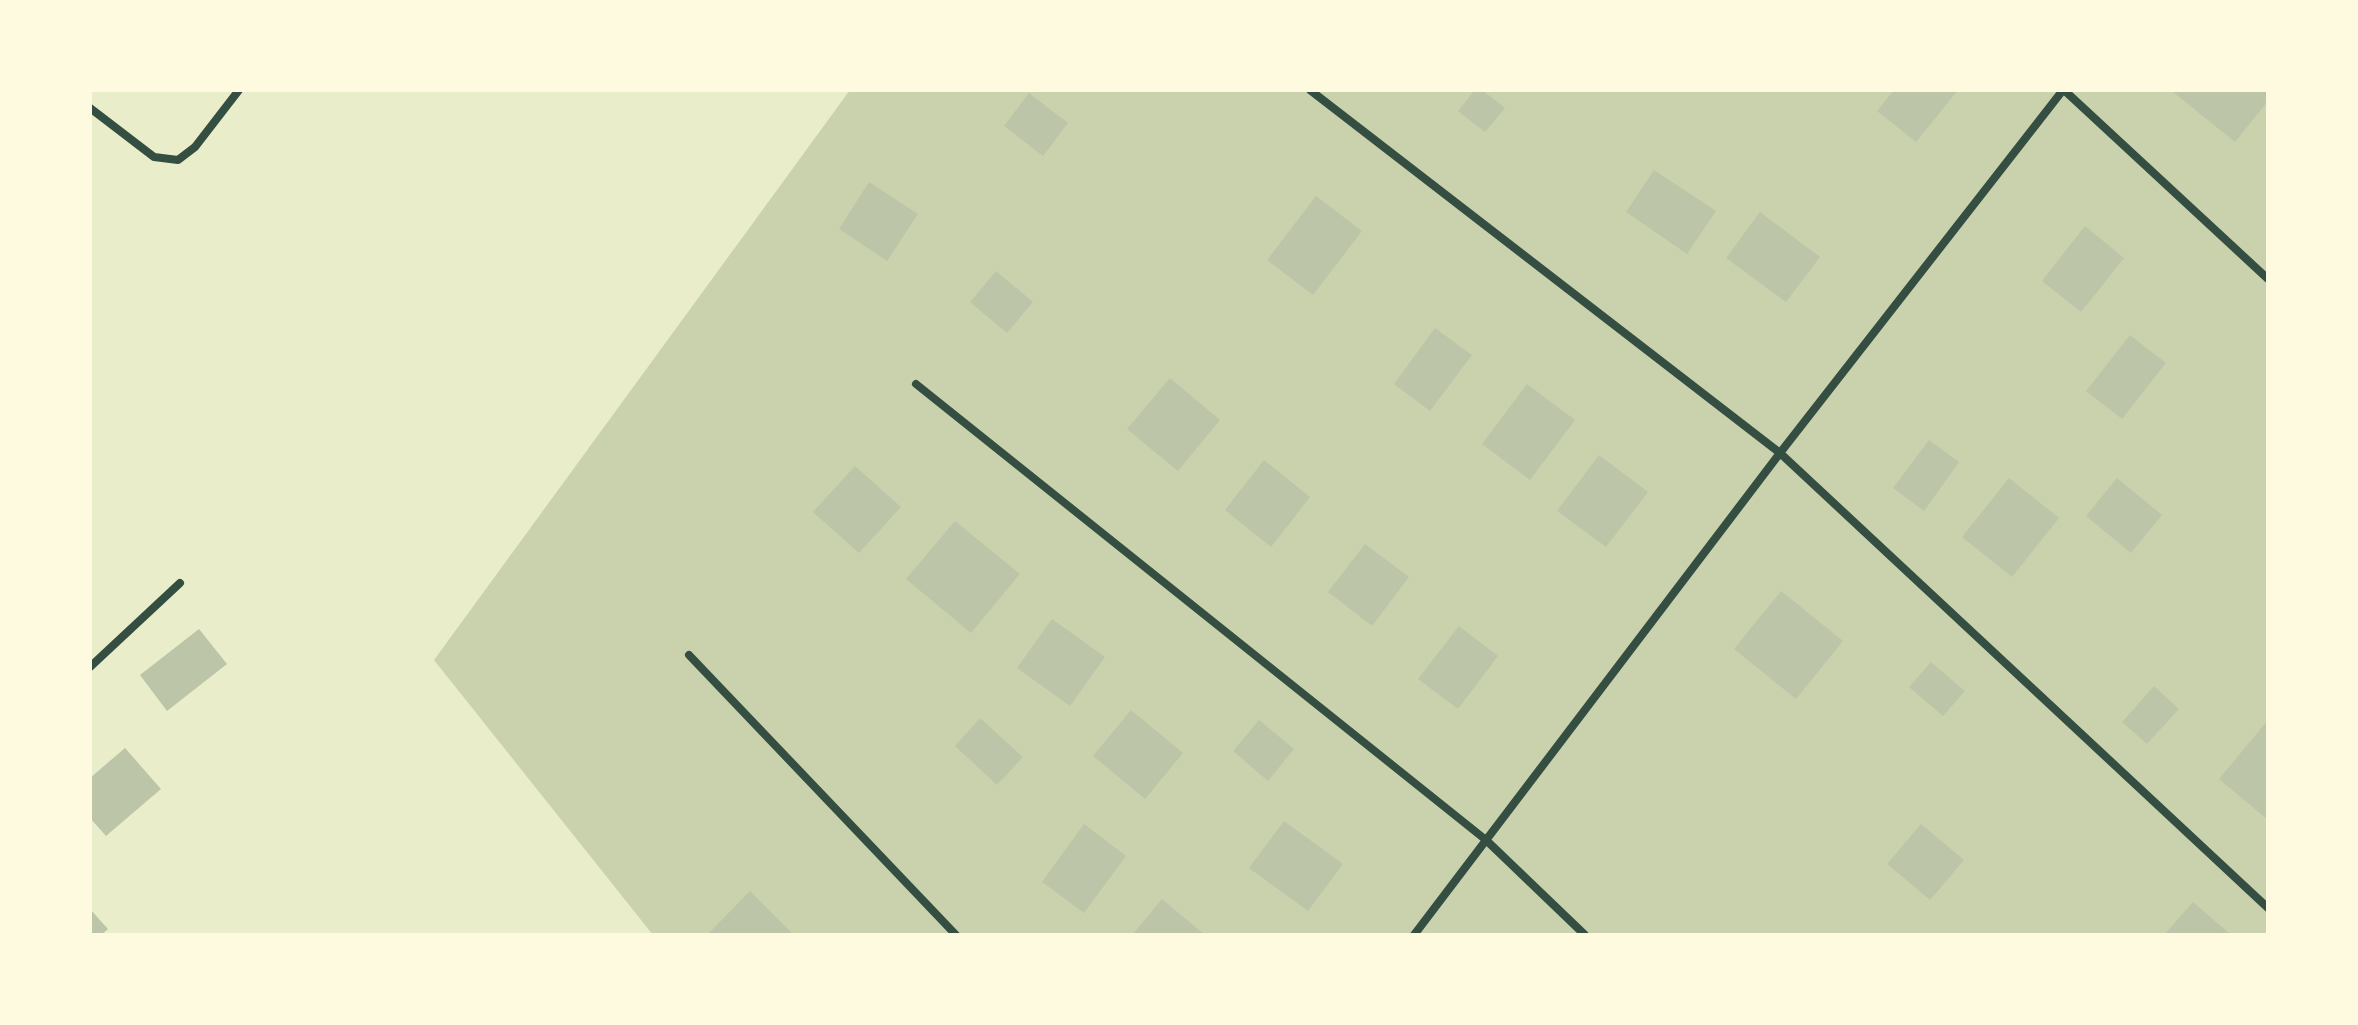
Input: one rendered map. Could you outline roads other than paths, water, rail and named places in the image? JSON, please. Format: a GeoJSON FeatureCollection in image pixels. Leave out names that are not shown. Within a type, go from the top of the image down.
{"type":"FeatureCollection","features":[{"type":"Feature","properties":{"kind":"street"},"geometry":{"type":"LineString","coordinates":[[90,108],[154,157],[178,160],[195,147],[239,90]]}},
{"type":"Feature","properties":{"kind":"street"},"geometry":{"type":"LineString","coordinates":[[1310,90],[1780,453],[2268,908]]}},
{"type":"Feature","properties":{"kind":"street"},"geometry":{"type":"LineString","coordinates":[[1414,935],[1780,453],[2064,90],[2268,279]]}},
{"type":"Feature","properties":{"kind":"street"},"geometry":{"type":"LineString","coordinates":[[916,384],[1486,840],[1585,935]]}},
{"type":"Feature","properties":{"kind":"street"},"geometry":{"type":"LineString","coordinates":[[90,667],[180,583]]}},
{"type":"Feature","properties":{"kind":"street"},"geometry":{"type":"LineString","coordinates":[[689,655],[956,935]]}}]}
